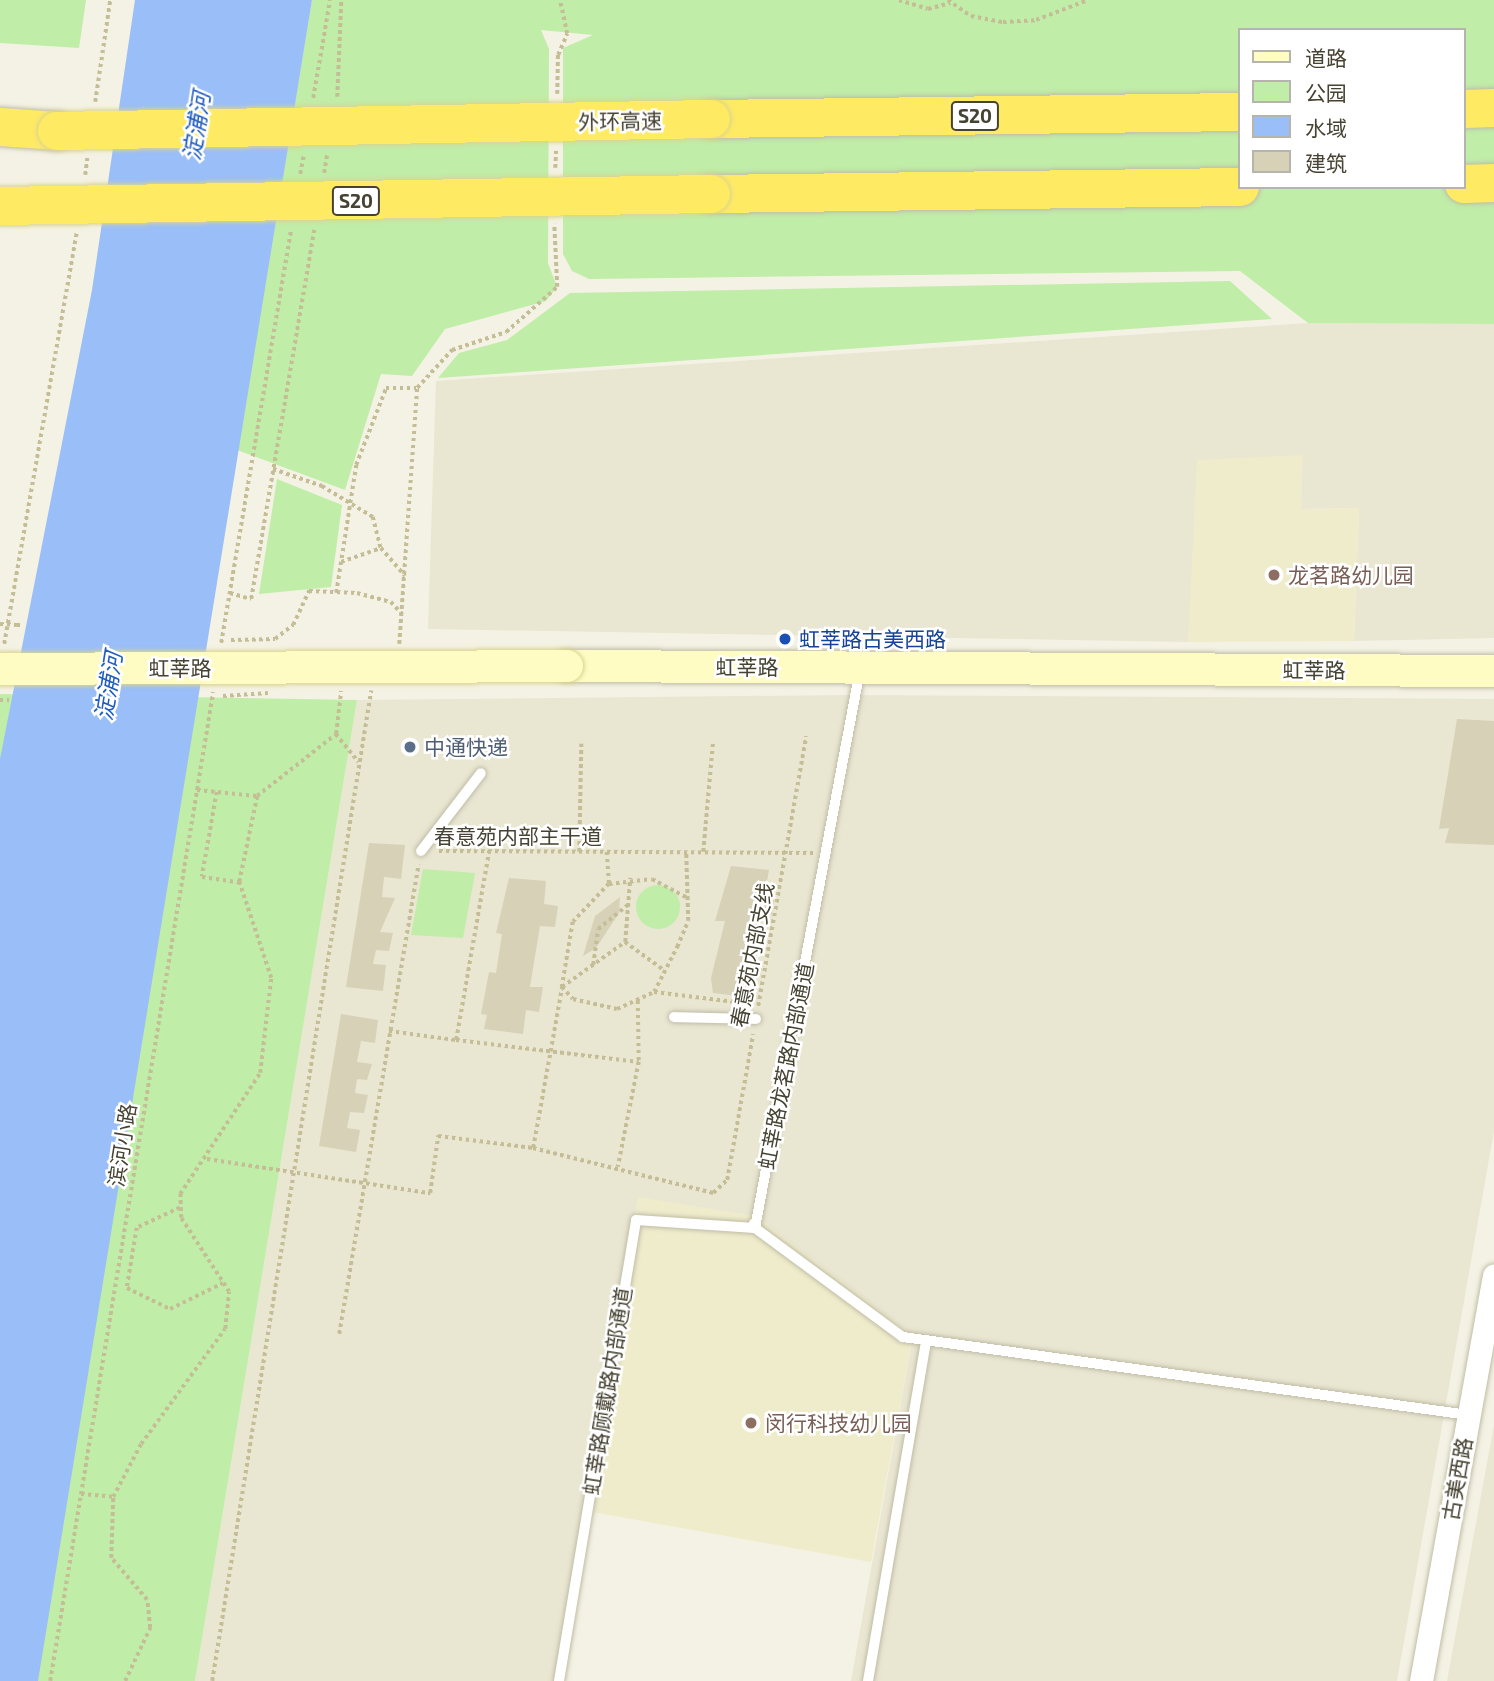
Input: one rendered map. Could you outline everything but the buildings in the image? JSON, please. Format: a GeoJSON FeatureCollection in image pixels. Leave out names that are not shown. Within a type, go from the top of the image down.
{"type":"FeatureCollection","features":[{"type":"Feature","properties":{"kind":"highway"},"geometry":{"type":"LineString","coordinates":[[1466,109],[1494,108]]}},
{"type":"Feature","properties":{"kind":"highway","name":"外环高速"},"geometry":{"type":"LineString","coordinates":[[0,133],[73,141],[711,119],[1238,112]]}},
{"type":"Feature","properties":{"kind":"highway"},"geometry":{"type":"LineString","coordinates":[[0,127],[73,141]]}},
{"type":"Feature","properties":{"kind":"highway"},"geometry":{"type":"LineString","coordinates":[[1466,184],[1494,183]]}},
{"type":"Feature","properties":{"kind":"highway","name":"S20"},"geometry":{"type":"LineString","coordinates":[[0,208],[67,213],[711,194],[1238,187]]}},
{"type":"Feature","properties":{"kind":"street"},"geometry":{"type":"LineString","coordinates":[[568,651],[606,666],[566,681],[242,682],[228,679],[230,658],[568,651]]}},
{"type":"Feature","properties":{"kind":"street","name":"虹莘路"},"geometry":{"type":"LineString","coordinates":[[1,660],[1494,671]]}},
{"type":"Feature","properties":{"kind":"street","name":"古美西路"},"geometry":{"type":"LineString","coordinates":[[1421,1681],[1494,1276]]}},
{"type":"Feature","properties":{"kind":"lane","name":"虹莘路龙茗路内部通道"},"geometry":{"type":"LineString","coordinates":[[755,1228],[860,667]]}},
{"type":"Feature","properties":{"kind":"lane"},"geometry":{"type":"LineString","coordinates":[[421,851],[481,773]]}},
{"type":"Feature","properties":{"kind":"lane"},"geometry":{"type":"LineString","coordinates":[[674,1017],[756,1019]]}},
{"type":"Feature","properties":{"kind":"lane"},"geometry":{"type":"LineString","coordinates":[[751,1216],[755,1228],[903,1337],[1469,1415]]}},
{"type":"Feature","properties":{"kind":"lane","name":"虹莘路顾戴路内部通道"},"geometry":{"type":"LineString","coordinates":[[559,1681],[636,1220],[755,1228]]}},
{"type":"Feature","properties":{"kind":"lane"},"geometry":{"type":"LineString","coordinates":[[868,1681],[926,1341]]}},
{"type":"Feature","properties":{"kind":"path"},"geometry":{"type":"LineString","coordinates":[[94,110],[110,0]]}},
{"type":"Feature","properties":{"kind":"path"},"geometry":{"type":"LineString","coordinates":[[311,110],[330,0]]}},
{"type":"Feature","properties":{"kind":"path"},"geometry":{"type":"LineString","coordinates":[[336,105],[341,0]]}},
{"type":"Feature","properties":{"kind":"path"},"geometry":{"type":"LineString","coordinates":[[556,108],[558,55],[567,34],[559,0]]}},
{"type":"Feature","properties":{"kind":"path"},"geometry":{"type":"LineString","coordinates":[[900,0],[929,9],[949,1],[1003,22],[1036,20],[1088,0]]}},
{"type":"Feature","properties":{"kind":"path"},"geometry":{"type":"LineString","coordinates":[[300,179],[307,138]]}},
{"type":"Feature","properties":{"kind":"path"},"geometry":{"type":"LineString","coordinates":[[73,141],[85,178]]}},
{"type":"Feature","properties":{"kind":"path"},"geometry":{"type":"LineString","coordinates":[[322,186],[329,145]]}},
{"type":"Feature","properties":{"kind":"path"},"geometry":{"type":"LineString","coordinates":[[555,173],[556,147]]}},
{"type":"Feature","properties":{"kind":"path"},"geometry":{"type":"LineString","coordinates":[[399,653],[417,388],[452,349],[506,332],[557,288],[554,212]]}},
{"type":"Feature","properties":{"kind":"path"},"geometry":{"type":"LineString","coordinates":[[1,660],[67,213]]}},
{"type":"Feature","properties":{"kind":"path"},"geometry":{"type":"LineString","coordinates":[[219,655],[293,221]]}},
{"type":"Feature","properties":{"kind":"path"},"geometry":{"type":"LineString","coordinates":[[230,593],[251,599],[315,226]]}},
{"type":"Feature","properties":{"kind":"path"},"geometry":{"type":"LineString","coordinates":[[336,593],[356,465],[386,388],[417,388]]}},
{"type":"Feature","properties":{"kind":"path"},"geometry":{"type":"LineString","coordinates":[[273,469],[351,500],[373,517],[381,548],[405,576]]}},
{"type":"Feature","properties":{"kind":"path"},"geometry":{"type":"LineString","coordinates":[[341,562],[381,548]]}},
{"type":"Feature","properties":{"kind":"path"},"geometry":{"type":"LineString","coordinates":[[231,640],[275,639],[293,625],[309,592],[336,593],[391,602],[402,614]]}},
{"type":"Feature","properties":{"kind":"path"},"geometry":{"type":"LineString","coordinates":[[0,624],[23,625]]}},
{"type":"Feature","properties":{"kind":"path"},"geometry":{"type":"LineString","coordinates":[[212,1681],[373,681]]}},
{"type":"Feature","properties":{"kind":"path","name":"滨河小路"},"geometry":{"type":"LineString","coordinates":[[50,1681],[215,682]]}},
{"type":"Feature","properties":{"kind":"path"},"geometry":{"type":"LineString","coordinates":[[125,1681],[150,1628],[147,1600],[111,1558],[113,1497],[141,1444],[225,1329],[229,1292],[181,1219],[180,1194],[206,1159],[260,1073],[271,978],[239,882],[257,796],[336,734],[342,682]]}},
{"type":"Feature","properties":{"kind":"path"},"geometry":{"type":"LineString","coordinates":[[223,696],[268,693]]}},
{"type":"Feature","properties":{"kind":"path"},"geometry":{"type":"LineString","coordinates":[[336,734],[360,762]]}},
{"type":"Feature","properties":{"kind":"path","name":"春意苑内部支线"},"geometry":{"type":"LineString","coordinates":[[618,1168],[713,1193],[727,1180],[788,852],[806,736]]}},
{"type":"Feature","properties":{"kind":"path"},"geometry":{"type":"LineString","coordinates":[[703,852],[713,740]]}},
{"type":"Feature","properties":{"kind":"path"},"geometry":{"type":"LineString","coordinates":[[579,852],[581,744]]}},
{"type":"Feature","properties":{"kind":"path"},"geometry":{"type":"LineString","coordinates":[[197,790],[257,796]]}},
{"type":"Feature","properties":{"kind":"path"},"geometry":{"type":"LineString","coordinates":[[217,792],[202,877],[239,882]]}},
{"type":"Feature","properties":{"kind":"path","name":"春意苑内部主干道"},"geometry":{"type":"LineString","coordinates":[[339,1334],[362,1182],[421,851],[825,853]]}},
{"type":"Feature","properties":{"kind":"path"},"geometry":{"type":"LineString","coordinates":[[456,1040],[489,851]]}},
{"type":"Feature","properties":{"kind":"path"},"geometry":{"type":"LineString","coordinates":[[607,852],[608,884]]}},
{"type":"Feature","properties":{"kind":"path"},"geometry":{"type":"LineString","coordinates":[[562,986],[594,1007],[617,1009],[653,992],[688,921],[686,852]]}},
{"type":"Feature","properties":{"kind":"path"},"geometry":{"type":"LineString","coordinates":[[533,1148],[573,922],[608,884],[630,878],[652,879],[687,898]]}},
{"type":"Feature","properties":{"kind":"path"},"geometry":{"type":"LineString","coordinates":[[562,986],[625,942],[630,878]]}},
{"type":"Feature","properties":{"kind":"path"},"geometry":{"type":"LineString","coordinates":[[593,965],[598,929],[628,905]]}},
{"type":"Feature","properties":{"kind":"path"},"geometry":{"type":"LineString","coordinates":[[625,942],[665,971]]}},
{"type":"Feature","properties":{"kind":"path"},"geometry":{"type":"LineString","coordinates":[[653,992],[758,1005]]}},
{"type":"Feature","properties":{"kind":"path"},"geometry":{"type":"LineString","coordinates":[[206,1159],[430,1194],[438,1136],[533,1148],[618,1168],[639,1062],[638,1000]]}},
{"type":"Feature","properties":{"kind":"path"},"geometry":{"type":"LineString","coordinates":[[389,1031],[639,1062]]}},
{"type":"Feature","properties":{"kind":"path"},"geometry":{"type":"LineString","coordinates":[[180,1208],[137,1228],[127,1288],[170,1309],[223,1283]]}},
{"type":"Feature","properties":{"kind":"path"},"geometry":{"type":"LineString","coordinates":[[80,1494],[113,1497]]}},
{"type":"Feature","properties":{"kind":"shaded area"},"geometry":{"type":"Polygon","coordinates":[[[1308,323],[1494,324],[1494,638],[1354,641],[1359,508],[1301,509],[1302,456],[1188,642],[428,629],[436,381],[1308,323]]]}},
{"type":"Feature","properties":{"kind":"shaded area","name":"龙茗路幼儿园"},"geometry":{"type":"Polygon","coordinates":[[[1303,455],[1301,509],[1359,508],[1354,641],[1188,642],[1197,460],[1303,455]]]}},
{"type":"Feature","properties":{"kind":"shaded area"},"geometry":{"type":"Polygon","coordinates":[[[850,695],[1494,699],[1494,1131],[1397,1681],[851,1681],[913,1335],[638,1198],[562,1681],[195,1681],[357,700],[850,695]]]}},
{"type":"Feature","properties":{"kind":"shaded area","name":"闵行科技幼儿园"},"geometry":{"type":"Polygon","coordinates":[[[638,1197],[756,1216],[913,1335],[871,1562],[592,1512],[638,1197]]]}},
{"type":"Feature","properties":{"kind":"shaded area"},"geometry":{"type":"Polygon","coordinates":[[[1494,1425],[1494,1681],[1447,1681],[1494,1425]]]}},
{"type":"Feature","properties":{"kind":"green space"},"geometry":{"type":"Polygon","coordinates":[[[0,0],[86,0],[79,48],[0,43],[0,0]]]}},
{"type":"Feature","properties":{"kind":"green space"},"geometry":{"type":"Polygon","coordinates":[[[312,0],[1494,0],[1494,324],[1308,323],[1240,271],[589,279],[572,271],[563,254],[563,48],[593,35],[541,30],[549,49],[548,263],[557,287],[546,301],[445,329],[412,376],[381,374],[345,490],[237,450],[312,0]]]}},
{"type":"Feature","properties":{"kind":"green space"},"geometry":{"type":"Polygon","coordinates":[[[1230,281],[1272,319],[438,378],[459,353],[507,340],[570,293],[1230,281]]]}},
{"type":"Feature","properties":{"kind":"green space"},"geometry":{"type":"Polygon","coordinates":[[[277,479],[342,505],[331,587],[259,594],[277,479]]]}},
{"type":"Feature","properties":{"kind":"green space"},"geometry":{"type":"Polygon","coordinates":[[[0,694],[357,700],[195,1681],[0,1681],[0,694]]]}},
{"type":"Feature","properties":{"kind":"green space"},"geometry":{"type":"Polygon","coordinates":[[[423,869],[475,873],[463,938],[411,935],[423,869]]]}},
{"type":"Feature","properties":{"kind":"green space"},"geometry":{"type":"Polygon","coordinates":[[[658,885],[673,892],[680,907],[673,922],[658,929],[643,922],[636,907],[643,892],[658,885]]]}},
{"type":"Feature","properties":{"kind":"water","name":"淀浦河"},"geometry":{"type":"Polygon","coordinates":[[[135,0],[312,0],[38,1681],[0,1681],[0,759],[92,290],[135,0]]]}},
{"type":"Feature","properties":{"kind":"place","name":"龙茗路幼儿园"},"geometry":{"type":"Point","coordinates":[1274,575]}},
{"type":"Feature","properties":{"kind":"place","name":"虹莘路古美西路"},"geometry":{"type":"Point","coordinates":[785,639]}},
{"type":"Feature","properties":{"kind":"place","name":"中通快递"},"geometry":{"type":"Point","coordinates":[410,747]}},
{"type":"Feature","properties":{"kind":"place","name":"闵行科技幼儿园"},"geometry":{"type":"Point","coordinates":[751,1423]}}]}
